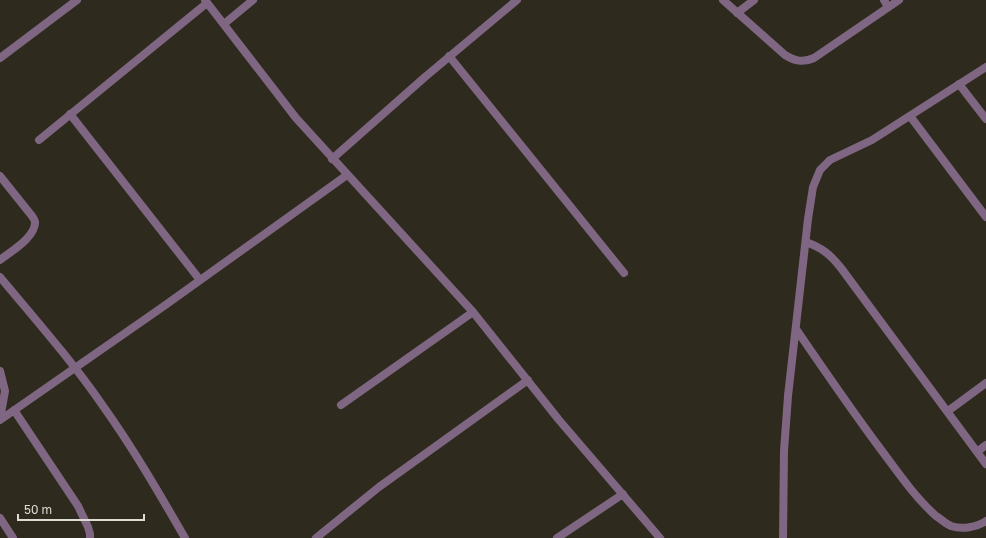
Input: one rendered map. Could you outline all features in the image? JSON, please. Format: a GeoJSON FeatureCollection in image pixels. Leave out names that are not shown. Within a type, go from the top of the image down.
{"type":"FeatureCollection","features":[{"type":"Feature","properties":{"kind":"street"},"geometry":{"type":"LineString","coordinates":[[0,58],[77,0]]}},
{"type":"Feature","properties":{"kind":"street"},"geometry":{"type":"LineString","coordinates":[[224,24],[253,0]]}},
{"type":"Feature","properties":{"kind":"street"},"geometry":{"type":"LineString","coordinates":[[332,159],[449,56],[517,0]]}},
{"type":"Feature","properties":{"kind":"street"},"geometry":{"type":"LineString","coordinates":[[723,0],[785,55],[799,61],[807,61],[814,58],[886,4],[899,0]]}},
{"type":"Feature","properties":{"kind":"street"},"geometry":{"type":"LineString","coordinates":[[737,12],[754,0]]}},
{"type":"Feature","properties":{"kind":"street"},"geometry":{"type":"LineString","coordinates":[[39,140],[206,1],[296,118],[473,312],[559,420],[660,538]]}},
{"type":"Feature","properties":{"kind":"street"},"geometry":{"type":"LineString","coordinates":[[449,56],[624,273]]}},
{"type":"Feature","properties":{"kind":"street"},"geometry":{"type":"LineString","coordinates":[[783,538],[784,451],[788,396],[813,187],[820,170],[830,160],[872,140],[986,67]]}},
{"type":"Feature","properties":{"kind":"street"},"geometry":{"type":"LineString","coordinates":[[959,84],[986,120]]}},
{"type":"Feature","properties":{"kind":"street"},"geometry":{"type":"LineString","coordinates":[[70,114],[200,280]]}},
{"type":"Feature","properties":{"kind":"street"},"geometry":{"type":"LineString","coordinates":[[910,116],[986,217]]}},
{"type":"Feature","properties":{"kind":"street"},"geometry":{"type":"LineString","coordinates":[[0,420],[347,175]]}},
{"type":"Feature","properties":{"kind":"street"},"geometry":{"type":"LineString","coordinates":[[0,176],[32,216],[35,222],[33,230],[26,240],[0,260]]}},
{"type":"Feature","properties":{"kind":"street"},"geometry":{"type":"LineString","coordinates":[[806,242],[820,247],[841,268],[986,464]]}},
{"type":"Feature","properties":{"kind":"street"},"geometry":{"type":"LineString","coordinates":[[0,277],[75,367],[103,405],[158,490],[185,538]]}},
{"type":"Feature","properties":{"kind":"street"},"geometry":{"type":"LineString","coordinates":[[341,405],[473,312]]}},
{"type":"Feature","properties":{"kind":"street"},"geometry":{"type":"LineString","coordinates":[[796,329],[842,397],[909,488],[931,511],[942,521],[952,526],[964,528],[979,526],[986,521]]}},
{"type":"Feature","properties":{"kind":"street"},"geometry":{"type":"LineString","coordinates":[[0,372],[5,391],[0,420]]}},
{"type":"Feature","properties":{"kind":"street"},"geometry":{"type":"LineString","coordinates":[[316,538],[379,487],[528,380]]}},
{"type":"Feature","properties":{"kind":"street"},"geometry":{"type":"LineString","coordinates":[[948,411],[986,383]]}},
{"type":"Feature","properties":{"kind":"street"},"geometry":{"type":"LineString","coordinates":[[14,410],[78,506],[88,527],[90,538]]}},
{"type":"Feature","properties":{"kind":"street"},"geometry":{"type":"LineString","coordinates":[[976,452],[986,445]]}},
{"type":"Feature","properties":{"kind":"street"},"geometry":{"type":"LineString","coordinates":[[557,538],[623,494]]}},
{"type":"Feature","properties":{"kind":"street"},"geometry":{"type":"LineString","coordinates":[[0,518],[13,538]]}}]}
